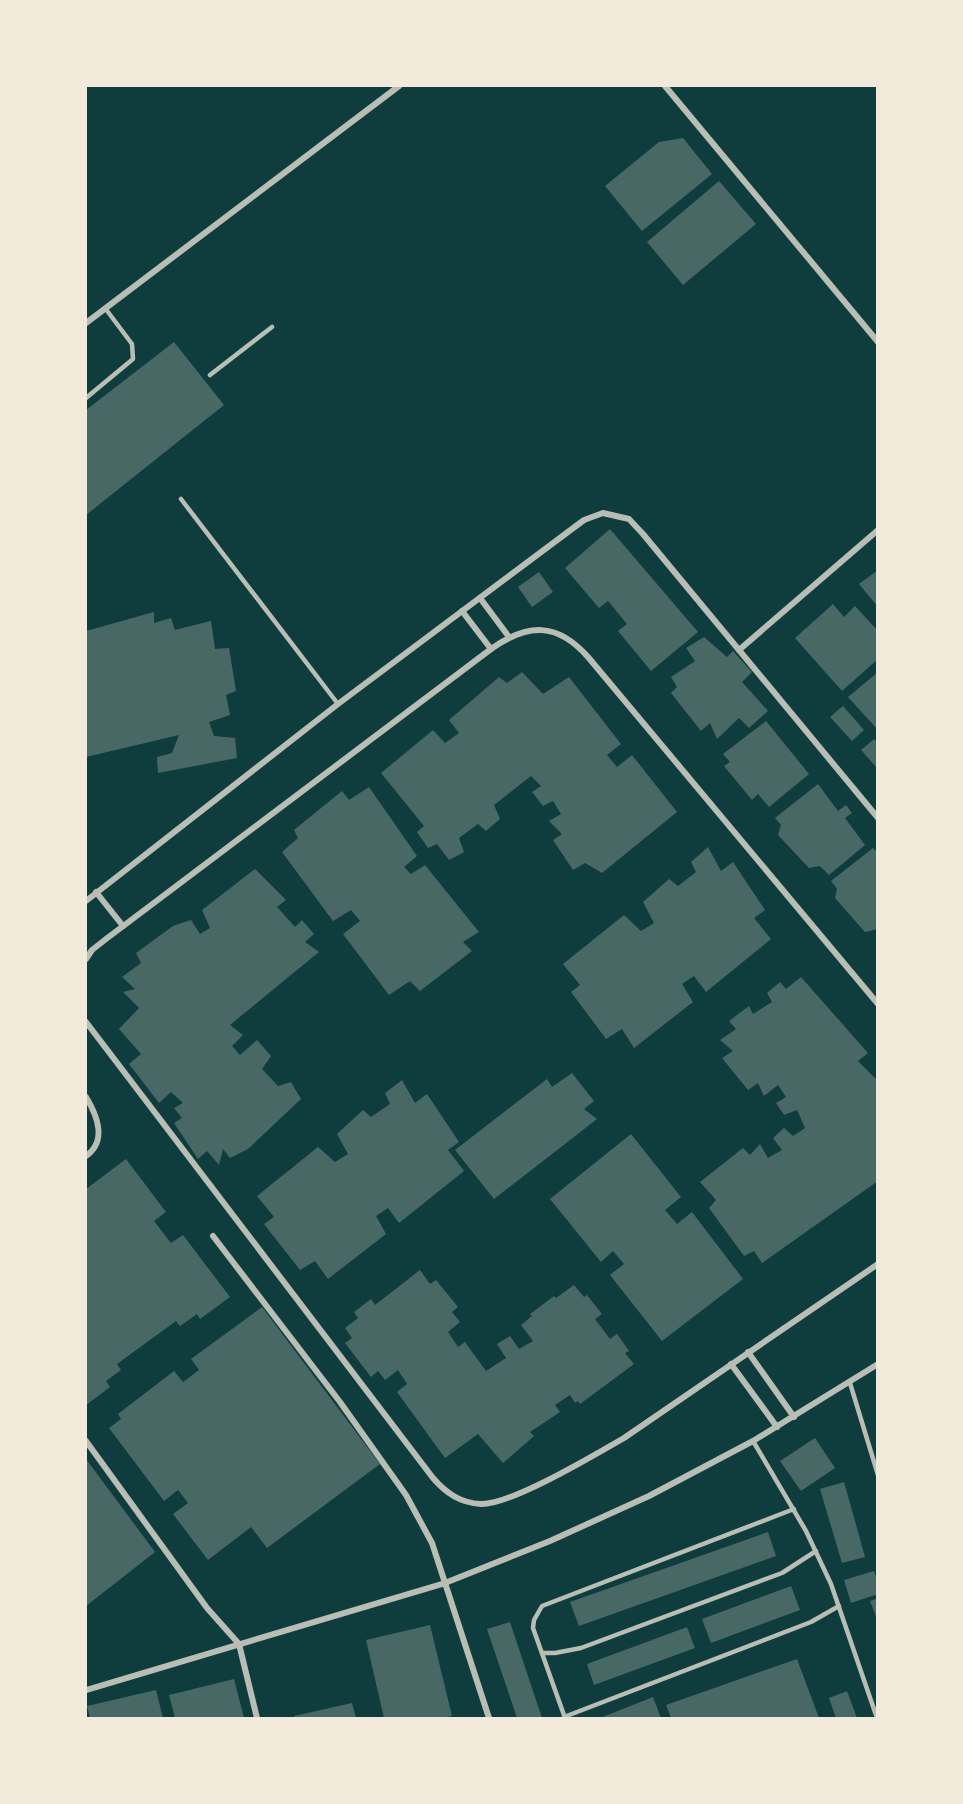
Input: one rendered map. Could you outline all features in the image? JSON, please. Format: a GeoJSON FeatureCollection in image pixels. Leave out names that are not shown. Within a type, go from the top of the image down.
{"type":"FeatureCollection","features":[{"type":"Feature","properties":{"kind":"street"},"geometry":{"type":"LineString","coordinates":[[86,323],[399,86]]}},
{"type":"Feature","properties":{"kind":"street"},"geometry":{"type":"LineString","coordinates":[[665,86],[878,342]]}},
{"type":"Feature","properties":{"kind":"street"},"geometry":{"type":"LineString","coordinates":[[86,900],[338,704],[584,519],[603,513],[629,519],[643,534],[878,818]]}},
{"type":"Feature","properties":{"kind":"street"},"geometry":{"type":"LineString","coordinates":[[739,650],[878,530]]}},
{"type":"Feature","properties":{"kind":"street"},"geometry":{"type":"LineString","coordinates":[[480,598],[509,637]]}},
{"type":"Feature","properties":{"kind":"street"},"geometry":{"type":"LineString","coordinates":[[462,611],[491,649]]}},
{"type":"Feature","properties":{"kind":"street"},"geometry":{"type":"LineString","coordinates":[[86,959],[92,950],[123,926],[491,649],[509,637],[526,631],[543,630],[561,634],[576,644],[878,1004]]}},
{"type":"Feature","properties":{"kind":"street"},"geometry":{"type":"LineString","coordinates":[[96,892],[123,926]]}},
{"type":"Feature","properties":{"kind":"street"},"geometry":{"type":"LineString","coordinates":[[86,1022],[433,1478],[455,1498],[469,1503],[484,1504],[498,1501],[559,1473],[624,1438],[878,1264]]}},
{"type":"Feature","properties":{"kind":"street"},"geometry":{"type":"LineString","coordinates":[[86,1097],[97,1122],[99,1136],[95,1150],[86,1156]]}},
{"type":"Feature","properties":{"kind":"street"},"geometry":{"type":"LineString","coordinates":[[213,1236],[340,1402],[406,1495],[432,1543],[489,1719]]}},
{"type":"Feature","properties":{"kind":"street"},"geometry":{"type":"LineString","coordinates":[[748,1352],[794,1417]]}},
{"type":"Feature","properties":{"kind":"street"},"geometry":{"type":"LineString","coordinates":[[731,1364],[777,1427]]}},
{"type":"Feature","properties":{"kind":"street"},"geometry":{"type":"LineString","coordinates":[[86,1690],[445,1583],[599,1520],[753,1441],[878,1364]]}},
{"type":"Feature","properties":{"kind":"street"},"geometry":{"type":"LineString","coordinates":[[86,1441],[207,1608],[239,1644],[257,1719]]}},
{"type":"Feature","properties":{"kind":"lane"},"geometry":{"type":"LineString","coordinates":[[86,398],[133,359],[132,344],[105,308]]}},
{"type":"Feature","properties":{"kind":"lane"},"geometry":{"type":"LineString","coordinates":[[210,375],[272,327]]}},
{"type":"Feature","properties":{"kind":"lane"},"geometry":{"type":"LineString","coordinates":[[181,499],[338,704]]}},
{"type":"Feature","properties":{"kind":"lane"},"geometry":{"type":"LineString","coordinates":[[849,1383],[878,1474]]}},
{"type":"Feature","properties":{"kind":"lane"},"geometry":{"type":"LineString","coordinates":[[753,1441],[816,1551],[839,1606],[877,1719]]}},
{"type":"Feature","properties":{"kind":"lane"},"geometry":{"type":"LineString","coordinates":[[794,1509],[542,1606],[534,1620],[533,1628],[565,1718],[811,1622],[839,1606]]}},
{"type":"Feature","properties":{"kind":"lane"},"geometry":{"type":"LineString","coordinates":[[542,1653],[581,1648],[782,1573],[816,1551]]}},
{"type":"Feature","properties":{"kind":"building"},"geometry":{"type":"Polygon","coordinates":[[[683,138],[712,174],[642,231],[605,186],[659,142],[683,138]]]}},
{"type":"Feature","properties":{"kind":"building"},"geometry":{"type":"Polygon","coordinates":[[[719,181],[756,224],[683,285],[647,242],[719,181]]]}},
{"type":"Feature","properties":{"kind":"building"},"geometry":{"type":"Polygon","coordinates":[[[174,342],[224,405],[86,515],[86,410],[174,342]]]}},
{"type":"Feature","properties":{"kind":"building"},"geometry":{"type":"Polygon","coordinates":[[[610,529],[698,632],[651,671],[618,631],[627,624],[608,601],[599,608],[565,568],[610,529]]]}},
{"type":"Feature","properties":{"kind":"building"},"geometry":{"type":"Polygon","coordinates":[[[878,570],[878,607],[859,584],[878,570]]]}},
{"type":"Feature","properties":{"kind":"building"},"geometry":{"type":"Polygon","coordinates":[[[539,572],[553,592],[532,607],[518,587],[539,572]]]}},
{"type":"Feature","properties":{"kind":"building"},"geometry":{"type":"Polygon","coordinates":[[[833,604],[844,617],[855,606],[878,631],[878,659],[842,691],[795,638],[833,604]]]}},
{"type":"Feature","properties":{"kind":"building"},"geometry":{"type":"Polygon","coordinates":[[[154,612],[154,623],[171,618],[175,630],[211,621],[215,649],[229,648],[236,691],[226,695],[230,715],[209,722],[214,736],[235,738],[237,758],[158,773],[157,757],[172,753],[179,735],[86,757],[86,631],[154,612]]]}},
{"type":"Feature","properties":{"kind":"building"},"geometry":{"type":"Polygon","coordinates":[[[704,637],[727,657],[733,651],[752,672],[742,682],[768,711],[749,728],[739,718],[717,739],[710,723],[701,731],[671,693],[677,687],[671,677],[695,661],[686,648],[704,637]]]}},
{"type":"Feature","properties":{"kind":"building"},"geometry":{"type":"Polygon","coordinates":[[[522,672],[543,694],[569,677],[621,744],[607,755],[617,767],[632,755],[677,812],[602,873],[585,863],[573,870],[553,840],[562,834],[549,821],[561,814],[553,801],[543,806],[532,792],[541,786],[531,776],[494,805],[500,819],[486,831],[478,824],[459,838],[464,852],[449,860],[437,844],[428,848],[417,832],[424,826],[381,773],[433,730],[445,743],[459,733],[449,720],[499,677],[507,683],[522,672]]]}},
{"type":"Feature","properties":{"kind":"building"},"geometry":{"type":"Polygon","coordinates":[[[878,672],[878,730],[848,697],[878,672]]]}},
{"type":"Feature","properties":{"kind":"building"},"geometry":{"type":"Polygon","coordinates":[[[843,706],[864,730],[852,741],[830,717],[843,706]]]}},
{"type":"Feature","properties":{"kind":"building"},"geometry":{"type":"Polygon","coordinates":[[[766,721],[809,774],[769,807],[758,794],[752,800],[724,766],[730,762],[723,754],[766,721]]]}},
{"type":"Feature","properties":{"kind":"building"},"geometry":{"type":"Polygon","coordinates":[[[874,739],[878,743],[878,769],[861,750],[874,739]]]}},
{"type":"Feature","properties":{"kind":"building"},"geometry":{"type":"Polygon","coordinates":[[[818,784],[838,811],[846,805],[852,813],[845,818],[865,845],[829,875],[820,866],[809,868],[778,835],[781,825],[775,818],[818,784]]]}},
{"type":"Feature","properties":{"kind":"building"},"geometry":{"type":"Polygon","coordinates":[[[369,787],[417,856],[404,867],[411,874],[425,865],[479,932],[463,942],[472,951],[420,991],[410,981],[389,995],[343,934],[360,921],[351,910],[333,921],[282,852],[298,838],[294,830],[342,791],[349,800],[369,787]]]}},
{"type":"Feature","properties":{"kind":"building"},"geometry":{"type":"Polygon","coordinates":[[[708,847],[721,871],[733,862],[765,910],[754,918],[771,939],[706,992],[694,976],[682,984],[693,1002],[634,1048],[622,1029],[606,1039],[571,992],[580,985],[563,964],[624,915],[641,931],[654,923],[643,902],[669,879],[678,886],[696,872],[691,862],[708,847]]]}},
{"type":"Feature","properties":{"kind":"building"},"geometry":{"type":"Polygon","coordinates":[[[873,848],[878,853],[878,929],[865,932],[835,898],[837,889],[831,881],[873,848]]]}},
{"type":"Feature","properties":{"kind":"building"},"geometry":{"type":"Polygon","coordinates":[[[255,869],[286,900],[277,907],[295,927],[302,920],[314,934],[305,942],[319,952],[230,1025],[243,1035],[232,1046],[240,1055],[257,1040],[271,1056],[262,1069],[278,1086],[291,1082],[301,1099],[248,1149],[230,1158],[223,1149],[219,1165],[207,1151],[198,1159],[174,1123],[182,1118],[174,1108],[183,1103],[171,1092],[159,1103],[129,1064],[141,1054],[119,1029],[139,1008],[123,992],[135,989],[122,977],[141,963],[136,953],[173,926],[191,920],[200,934],[210,928],[202,910],[255,869]]]}},
{"type":"Feature","properties":{"kind":"building"},"geometry":{"type":"Polygon","coordinates":[[[801,977],[868,1053],[858,1061],[878,1081],[878,1181],[762,1263],[754,1251],[744,1256],[709,1208],[716,1200],[700,1182],[743,1148],[750,1155],[760,1144],[768,1158],[782,1150],[773,1138],[784,1128],[793,1136],[805,1128],[797,1110],[784,1115],[776,1103],[786,1097],[778,1085],[764,1096],[758,1083],[748,1090],[722,1058],[733,1051],[720,1040],[736,1029],[729,1021],[749,1006],[753,1014],[772,1002],[767,993],[780,982],[786,989],[801,977]]]}},
{"type":"Feature","properties":{"kind":"building"},"geometry":{"type":"Polygon","coordinates":[[[572,1073],[594,1101],[584,1109],[597,1119],[494,1199],[455,1150],[547,1079],[552,1087],[572,1073]]]}},
{"type":"Feature","properties":{"kind":"building"},"geometry":{"type":"Polygon","coordinates":[[[402,1080],[415,1103],[427,1094],[459,1142],[448,1150],[464,1171],[399,1223],[388,1208],[376,1216],[386,1234],[328,1279],[315,1261],[300,1270],[264,1224],[274,1217],[257,1196],[318,1147],[335,1162],[348,1154],[337,1134],[363,1110],[371,1117],[390,1104],[385,1093],[402,1080]]]}},
{"type":"Feature","properties":{"kind":"building"},"geometry":{"type":"Polygon","coordinates":[[[631,1134],[681,1197],[665,1210],[677,1224],[692,1212],[743,1279],[662,1341],[610,1275],[624,1264],[613,1251],[601,1262],[550,1199],[631,1134]]]}},
{"type":"Feature","properties":{"kind":"building"},"geometry":{"type":"Polygon","coordinates":[[[126,1159],[166,1212],[154,1221],[171,1243],[183,1235],[230,1297],[200,1319],[197,1314],[180,1326],[176,1321],[117,1364],[121,1370],[106,1381],[110,1387],[86,1405],[86,1189],[126,1159]]]}},
{"type":"Feature","properties":{"kind":"building"},"geometry":{"type":"Polygon","coordinates":[[[420,1270],[430,1284],[436,1280],[458,1307],[452,1312],[460,1322],[448,1332],[458,1347],[465,1342],[486,1371],[506,1358],[497,1344],[510,1336],[519,1349],[533,1341],[521,1325],[532,1316],[530,1314],[554,1296],[556,1298],[574,1285],[584,1297],[587,1295],[602,1314],[595,1319],[610,1339],[617,1334],[629,1351],[625,1353],[634,1364],[580,1404],[578,1401],[575,1403],[570,1395],[555,1405],[560,1412],[530,1432],[534,1436],[503,1463],[478,1434],[445,1458],[397,1392],[407,1384],[398,1370],[385,1380],[378,1371],[371,1377],[345,1343],[352,1338],[345,1328],[358,1318],[354,1312],[371,1299],[375,1305],[420,1270]]]}},
{"type":"Feature","properties":{"kind":"building"},"geometry":{"type":"Polygon","coordinates":[[[262,1307],[380,1464],[267,1548],[251,1527],[208,1560],[173,1514],[188,1503],[178,1490],[164,1501],[109,1428],[121,1419],[118,1414],[174,1371],[183,1382],[199,1370],[191,1359],[262,1307]]]}},
{"type":"Feature","properties":{"kind":"building"},"geometry":{"type":"Polygon","coordinates":[[[815,1438],[835,1468],[801,1491],[780,1461],[815,1438]]]}},
{"type":"Feature","properties":{"kind":"building"},"geometry":{"type":"Polygon","coordinates":[[[86,1459],[155,1552],[86,1606],[86,1459]]]}},
{"type":"Feature","properties":{"kind":"building"},"geometry":{"type":"Polygon","coordinates":[[[844,1482],[865,1557],[842,1563],[820,1489],[844,1482]]]}},
{"type":"Feature","properties":{"kind":"building"},"geometry":{"type":"Polygon","coordinates":[[[768,1532],[776,1556],[579,1626],[570,1602],[768,1532]]]}},
{"type":"Feature","properties":{"kind":"building"},"geometry":{"type":"Polygon","coordinates":[[[874,1571],[878,1582],[878,1594],[851,1603],[844,1580],[874,1571]]]}},
{"type":"Feature","properties":{"kind":"building"},"geometry":{"type":"Polygon","coordinates":[[[791,1586],[800,1610],[711,1643],[702,1619],[791,1586]]]}},
{"type":"Feature","properties":{"kind":"building"},"geometry":{"type":"Polygon","coordinates":[[[878,1598],[878,1619],[877,1619],[870,1601],[878,1598]]]}},
{"type":"Feature","properties":{"kind":"building"},"geometry":{"type":"Polygon","coordinates":[[[510,1622],[542,1718],[517,1718],[487,1629],[510,1622]]]}},
{"type":"Feature","properties":{"kind":"building"},"geometry":{"type":"Polygon","coordinates":[[[430,1625],[452,1716],[384,1718],[366,1640],[430,1625]]]}},
{"type":"Feature","properties":{"kind":"building"},"geometry":{"type":"Polygon","coordinates":[[[687,1627],[695,1648],[594,1685],[587,1664],[687,1627]]]}},
{"type":"Feature","properties":{"kind":"building"},"geometry":{"type":"Polygon","coordinates":[[[797,1659],[819,1718],[671,1718],[666,1705],[797,1659]]]}},
{"type":"Feature","properties":{"kind":"building"},"geometry":{"type":"Polygon","coordinates":[[[234,1679],[244,1718],[175,1718],[169,1695],[234,1679]]]}},
{"type":"Feature","properties":{"kind":"building"},"geometry":{"type":"Polygon","coordinates":[[[156,1690],[163,1718],[90,1718],[87,1706],[156,1690]]]}},
{"type":"Feature","properties":{"kind":"building"},"geometry":{"type":"Polygon","coordinates":[[[847,1691],[857,1718],[836,1718],[829,1698],[847,1691]]]}},
{"type":"Feature","properties":{"kind":"building"},"geometry":{"type":"Polygon","coordinates":[[[653,1697],[661,1718],[600,1718],[653,1697]]]}},
{"type":"Feature","properties":{"kind":"building"},"geometry":{"type":"Polygon","coordinates":[[[352,1703],[356,1718],[295,1718],[294,1716],[352,1703]]]}}]}
